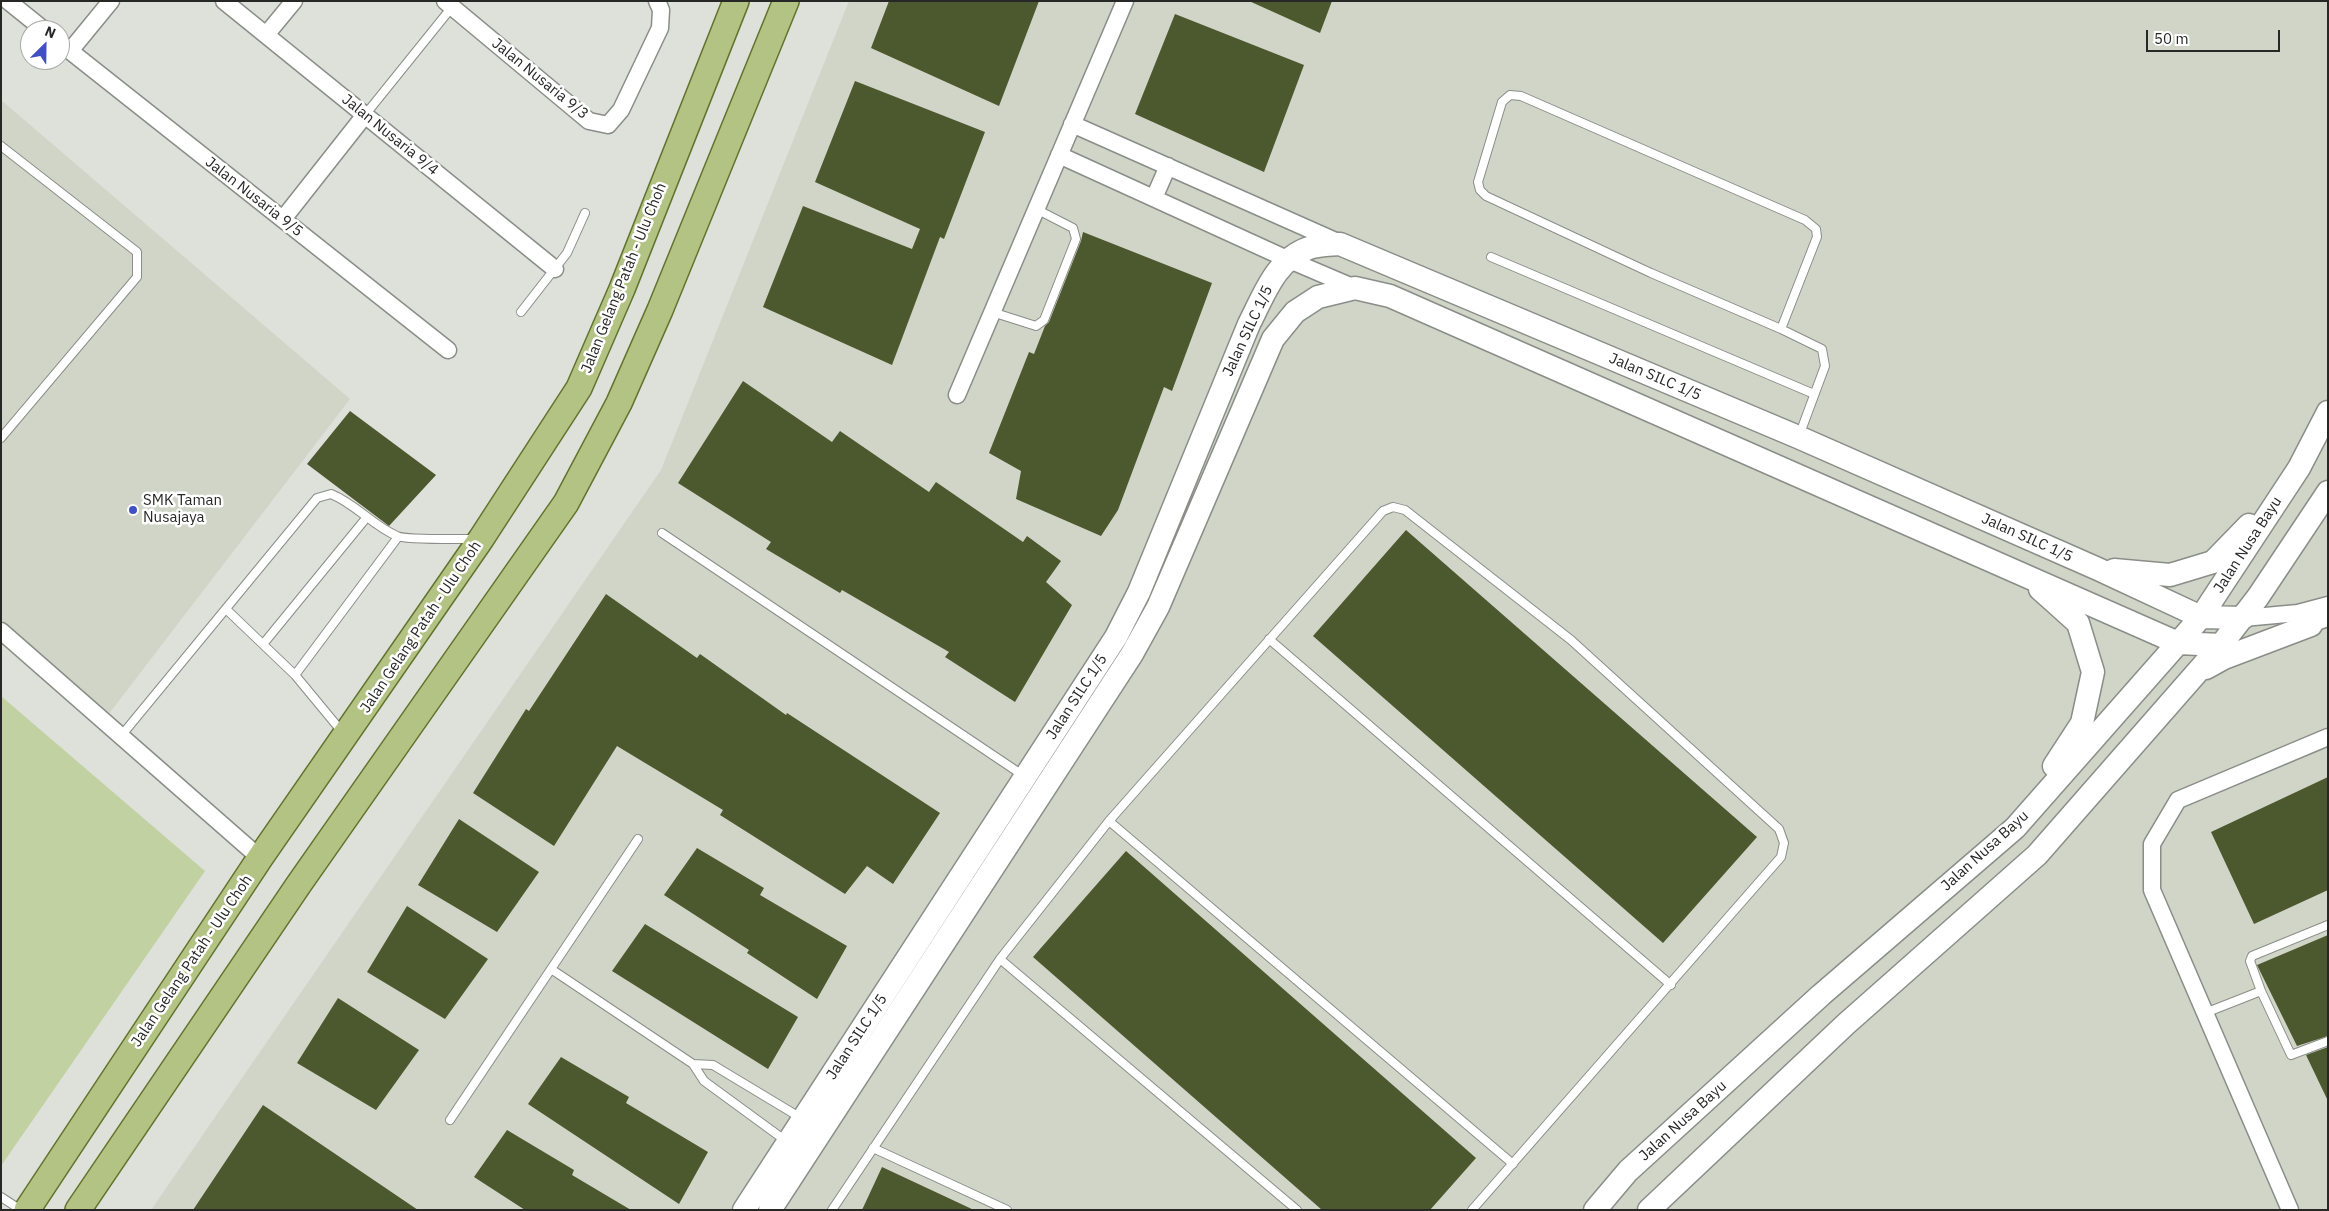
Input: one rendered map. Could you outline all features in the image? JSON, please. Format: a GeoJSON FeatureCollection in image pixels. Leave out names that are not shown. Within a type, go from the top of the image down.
{"type":"FeatureCollection","features":[{"type":"Feature","properties":{"kind":"main road","name":"Jalan Gelang Patah - Ulu Choh"},"geometry":{"type":"LineString","coordinates":[[26,1210],[260,858],[481,539],[579,388],[622,289],[736,1]]}},
{"type":"Feature","properties":{"kind":"main road"},"geometry":{"type":"LineString","coordinates":[[78,1210],[299,884],[566,503],[619,403],[656,318],[786,1]]}},
{"type":"Feature","properties":{"kind":"street"},"geometry":{"type":"LineString","coordinates":[[8,1],[32,20]]}},
{"type":"Feature","properties":{"kind":"street"},"geometry":{"type":"LineString","coordinates":[[70,42],[111,1]]}},
{"type":"Feature","properties":{"kind":"street","name":"Jalan Nusaria 9/4"},"geometry":{"type":"LineString","coordinates":[[224,1],[555,269]]}},
{"type":"Feature","properties":{"kind":"street"},"geometry":{"type":"LineString","coordinates":[[266,35],[294,1]]}},
{"type":"Feature","properties":{"kind":"street"},"geometry":{"type":"LineString","coordinates":[[956,395],[1125,1]]}},
{"type":"Feature","properties":{"kind":"street","name":"Jalan Nusaria 9/3"},"geometry":{"type":"LineString","coordinates":[[448,4],[589,121],[608,126],[621,110],[660,28],[659,6]]}},
{"type":"Feature","properties":{"kind":"street","name":"Jalan Nusaria 9/5"},"geometry":{"type":"LineString","coordinates":[[70,51],[448,350]]}},
{"type":"Feature","properties":{"kind":"street"},"geometry":{"type":"LineString","coordinates":[[283,219],[365,115]]}},
{"type":"Feature","properties":{"kind":"street"},"geometry":{"type":"LineString","coordinates":[[1072,124],[1340,244]]}},
{"type":"Feature","properties":{"kind":"street"},"geometry":{"type":"LineString","coordinates":[[1059,155],[1287,260],[1355,288]]}},
{"type":"Feature","properties":{"kind":"street"},"geometry":{"type":"LineString","coordinates":[[1154,198],[1168,166]]}},
{"type":"Feature","properties":{"kind":"street","name":"Jalan SILC 1/5"},"geometry":{"type":"LineString","coordinates":[[744,1210],[1120,630],[1139,592],[1249,324],[1271,281],[1287,260],[1309,248],[1340,244],[1798,437],[2098,569],[2201,617]]}},
{"type":"Feature","properties":{"kind":"street","name":"Jalan SILC 1/5"},"geometry":{"type":"LineString","coordinates":[[770,1210],[1132,654],[1158,608],[1273,339],[1295,312],[1318,297],[1355,288],[1390,296],[2178,643]]}},
{"type":"Feature","properties":{"kind":"street","name":"Jalan Nusa Bayu"},"geometry":{"type":"LineString","coordinates":[[1595,1210],[1628,1171],[1800,1014],[2015,828],[2201,617],[2298,468],[2328,412]]}},
{"type":"Feature","properties":{"kind":"street"},"geometry":{"type":"LineString","coordinates":[[2098,569],[2170,575],[2213,562],[2242,533],[2298,468]]}},
{"type":"Feature","properties":{"kind":"street"},"geometry":{"type":"LineString","coordinates":[[1648,1210],[1846,1024],[2037,855],[2200,671],[2243,618],[2328,492]]}},
{"type":"Feature","properties":{"kind":"street"},"geometry":{"type":"LineString","coordinates":[[2015,828],[2082,723],[2093,672],[2078,623],[2025,576]]}},
{"type":"Feature","properties":{"kind":"street"},"geometry":{"type":"LineString","coordinates":[[2201,617],[2243,618],[2298,613],[2328,605]]}},
{"type":"Feature","properties":{"kind":"street"},"geometry":{"type":"LineString","coordinates":[[2178,643],[2221,645],[2319,621]]}},
{"type":"Feature","properties":{"kind":"street"},"geometry":{"type":"LineString","coordinates":[[2200,671],[2224,658],[2319,621]]}},
{"type":"Feature","properties":{"kind":"street"},"geometry":{"type":"LineString","coordinates":[[1,631],[260,858]]}},
{"type":"Feature","properties":{"kind":"street"},"geometry":{"type":"LineString","coordinates":[[2290,1210],[2152,890],[2152,844],[2178,800],[2328,737]]}},
{"type":"Feature","properties":{"kind":"lane"},"geometry":{"type":"LineString","coordinates":[[365,115],[448,4]]}},
{"type":"Feature","properties":{"kind":"lane"},"geometry":{"type":"LineString","coordinates":[[1781,329],[1817,237],[1816,229],[1805,220],[1522,96],[1510,96],[1502,102],[1478,182],[1480,190],[1486,196],[1651,273],[1781,329],[1822,349],[1825,366],[1798,437]]}},
{"type":"Feature","properties":{"kind":"lane"},"geometry":{"type":"LineString","coordinates":[[1,146],[138,252],[137,277],[1,438]]}},
{"type":"Feature","properties":{"kind":"lane"},"geometry":{"type":"LineString","coordinates":[[992,312],[1036,326],[1044,320],[1076,239],[1073,228],[1036,209]]}},
{"type":"Feature","properties":{"kind":"lane"},"geometry":{"type":"LineString","coordinates":[[521,312],[566,253],[585,212]]}},
{"type":"Feature","properties":{"kind":"lane"},"geometry":{"type":"LineString","coordinates":[[1491,257],[1814,394]]}},
{"type":"Feature","properties":{"kind":"lane"},"geometry":{"type":"LineString","coordinates":[[121,736],[227,610],[317,498],[332,494],[349,501],[367,517],[398,537],[481,539]]}},
{"type":"Feature","properties":{"kind":"lane"},"geometry":{"type":"LineString","coordinates":[[832,1210],[1000,959],[1110,822],[1269,639],[1383,511],[1393,507],[1405,510],[1570,640],[1778,829],[1784,842],[1781,857],[1671,985],[1472,1210]]}},
{"type":"Feature","properties":{"kind":"lane"},"geometry":{"type":"LineString","coordinates":[[264,644],[367,517]]}},
{"type":"Feature","properties":{"kind":"lane"},"geometry":{"type":"LineString","coordinates":[[662,533],[1025,777]]}},
{"type":"Feature","properties":{"kind":"lane"},"geometry":{"type":"LineString","coordinates":[[295,674],[398,537]]}},
{"type":"Feature","properties":{"kind":"lane"},"geometry":{"type":"LineString","coordinates":[[227,610],[295,674],[346,736]]}},
{"type":"Feature","properties":{"kind":"lane"},"geometry":{"type":"LineString","coordinates":[[1269,639],[1671,985]]}},
{"type":"Feature","properties":{"kind":"lane"},"geometry":{"type":"LineString","coordinates":[[1110,822],[1513,1164]]}},
{"type":"Feature","properties":{"kind":"lane"},"geometry":{"type":"LineString","coordinates":[[450,1120],[638,839]]}},
{"type":"Feature","properties":{"kind":"lane"},"geometry":{"type":"LineString","coordinates":[[2328,925],[2252,956],[2250,961],[2289,1054],[2293,1055],[2328,1041]]}},
{"type":"Feature","properties":{"kind":"lane"},"geometry":{"type":"LineString","coordinates":[[1000,959],[1297,1210]]}},
{"type":"Feature","properties":{"kind":"lane"},"geometry":{"type":"LineString","coordinates":[[551,969],[693,1064],[704,1081],[788,1143]]}},
{"type":"Feature","properties":{"kind":"lane"},"geometry":{"type":"LineString","coordinates":[[2205,1013],[2261,991]]}},
{"type":"Feature","properties":{"kind":"lane"},"geometry":{"type":"LineString","coordinates":[[693,1064],[713,1065],[803,1119]]}},
{"type":"Feature","properties":{"kind":"lane"},"geometry":{"type":"LineString","coordinates":[[873,1148],[1007,1210]]}},
{"type":"Feature","properties":{"kind":"lane"},"geometry":{"type":"LineString","coordinates":[[1,1197],[21,1210]]}},
{"type":"Feature","properties":{"kind":"shaded area"},"geometry":{"type":"Polygon","coordinates":[[[849,1],[2328,1],[2328,1210],[151,1210],[661,470],[849,1]]]}},
{"type":"Feature","properties":{"kind":"shaded area","name":"SMK Taman Nusajaya"},"geometry":{"type":"Polygon","coordinates":[[[1,100],[350,399],[108,715],[1,621],[1,100]]]}},
{"type":"Feature","properties":{"kind":"green space"},"geometry":{"type":"Polygon","coordinates":[[[1,696],[205,871],[1,1166],[1,696]]]}},
{"type":"Feature","properties":{"kind":"building"},"geometry":{"type":"Polygon","coordinates":[[[889,1],[1039,1],[999,106],[871,48],[889,1]]]}},
{"type":"Feature","properties":{"kind":"building"},"geometry":{"type":"Polygon","coordinates":[[[1249,1],[1332,1],[1320,33],[1249,1]]]}},
{"type":"Feature","properties":{"kind":"building"},"geometry":{"type":"Polygon","coordinates":[[[1175,14],[1304,65],[1264,172],[1135,114],[1175,14]]]}},
{"type":"Feature","properties":{"kind":"building"},"geometry":{"type":"Polygon","coordinates":[[[855,81],[985,132],[944,239],[940,237],[892,365],[763,307],[803,206],[912,249],[920,229],[815,182],[855,81]]]}},
{"type":"Feature","properties":{"kind":"building"},"geometry":{"type":"Polygon","coordinates":[[[1083,232],[1212,283],[1172,391],[1164,387],[1118,510],[1101,536],[1016,499],[1021,471],[989,453],[1029,352],[1034,354],[1045,326],[1049,322],[1083,232]]]}},
{"type":"Feature","properties":{"kind":"building"},"geometry":{"type":"Polygon","coordinates":[[[743,381],[832,442],[840,431],[929,492],[936,482],[1023,542],[1027,536],[1061,561],[1046,582],[1072,605],[1015,702],[945,657],[949,652],[842,590],[840,593],[766,549],[771,542],[678,483],[743,381]]]}},
{"type":"Feature","properties":{"kind":"building"},"geometry":{"type":"Polygon","coordinates":[[[350,411],[436,475],[389,526],[307,464],[350,411]]]}},
{"type":"Feature","properties":{"kind":"building"},"geometry":{"type":"Polygon","coordinates":[[[1406,530],[1757,837],[1663,943],[1313,636],[1406,530]]]}},
{"type":"Feature","properties":{"kind":"building"},"geometry":{"type":"Polygon","coordinates":[[[606,594],[697,658],[700,654],[786,715],[787,713],[940,813],[893,884],[867,866],[845,894],[720,815],[723,810],[617,746],[554,846],[473,793],[526,709],[529,711],[606,594]]]}},
{"type":"Feature","properties":{"kind":"building"},"geometry":{"type":"Polygon","coordinates":[[[2328,777],[2328,890],[2254,924],[2211,832],[2328,777]]]}},
{"type":"Feature","properties":{"kind":"building"},"geometry":{"type":"Polygon","coordinates":[[[459,819],[539,872],[497,932],[418,885],[459,819]]]}},
{"type":"Feature","properties":{"kind":"building"},"geometry":{"type":"Polygon","coordinates":[[[697,848],[764,888],[760,895],[847,946],[817,999],[747,953],[749,950],[664,895],[697,848]]]}},
{"type":"Feature","properties":{"kind":"building"},"geometry":{"type":"Polygon","coordinates":[[[1126,851],[1476,1158],[1430,1210],[1322,1210],[1033,957],[1126,851]]]}},
{"type":"Feature","properties":{"kind":"building"},"geometry":{"type":"Polygon","coordinates":[[[407,906],[488,959],[445,1019],[367,972],[407,906]]]}},
{"type":"Feature","properties":{"kind":"building"},"geometry":{"type":"Polygon","coordinates":[[[645,924],[798,1017],[768,1069],[612,971],[645,924]]]}},
{"type":"Feature","properties":{"kind":"building"},"geometry":{"type":"Polygon","coordinates":[[[2328,935],[2328,1036],[2297,1046],[2257,965],[2328,935]]]}},
{"type":"Feature","properties":{"kind":"building"},"geometry":{"type":"Polygon","coordinates":[[[338,998],[419,1050],[376,1110],[297,1063],[338,998]]]}},
{"type":"Feature","properties":{"kind":"building"},"geometry":{"type":"Polygon","coordinates":[[[2328,1047],[2328,1101],[2306,1055],[2328,1047]]]}},
{"type":"Feature","properties":{"kind":"building"},"geometry":{"type":"Polygon","coordinates":[[[561,1057],[629,1097],[626,1103],[708,1152],[679,1204],[528,1104],[561,1057]]]}},
{"type":"Feature","properties":{"kind":"building"},"geometry":{"type":"Polygon","coordinates":[[[263,1105],[418,1210],[193,1210],[263,1105]]]}},
{"type":"Feature","properties":{"kind":"building"},"geometry":{"type":"Polygon","coordinates":[[[507,1130],[574,1170],[572,1175],[631,1210],[525,1210],[474,1177],[507,1130]]]}},
{"type":"Feature","properties":{"kind":"building"},"geometry":{"type":"Polygon","coordinates":[[[882,1167],[974,1210],[862,1210],[882,1167]]]}},
{"type":"Feature","properties":{"kind":"place","name":"SMK Taman Nusajaya"},"geometry":{"type":"Point","coordinates":[133,510]}}]}
